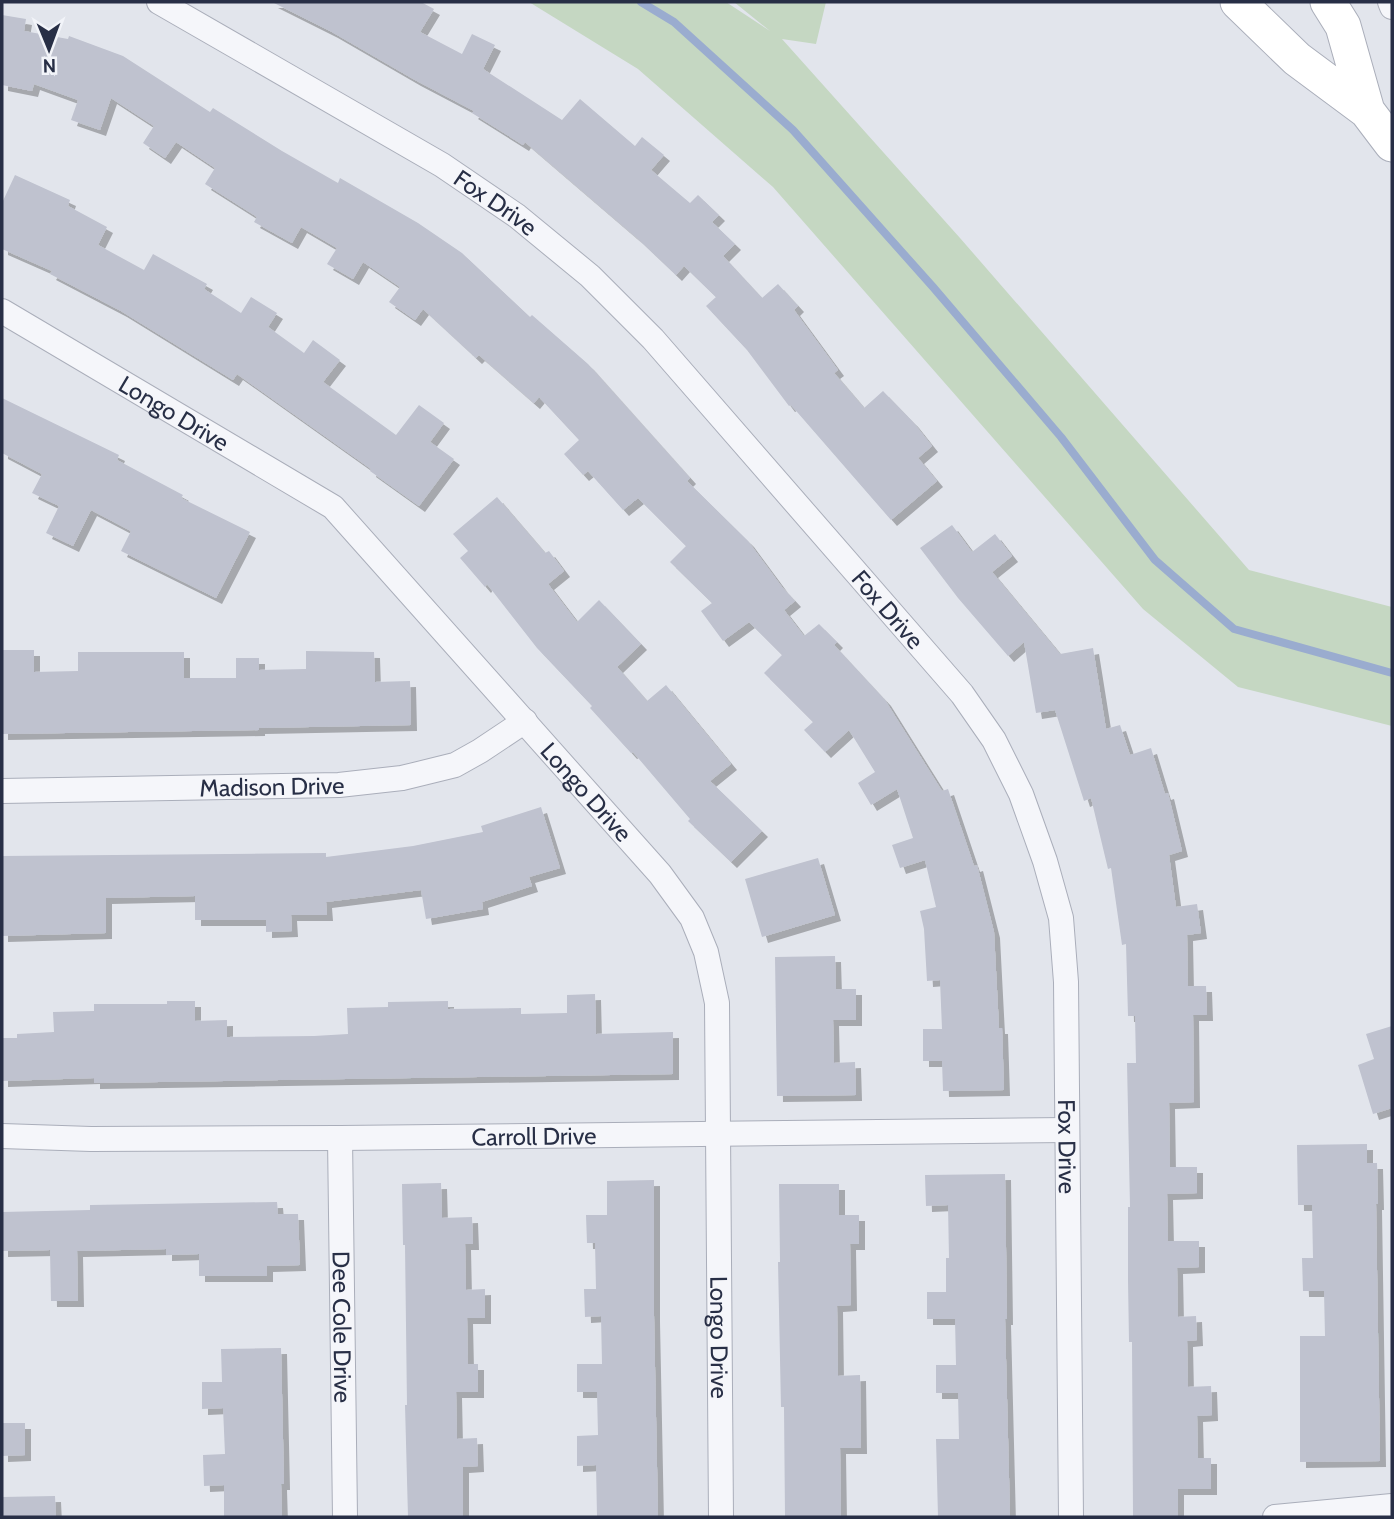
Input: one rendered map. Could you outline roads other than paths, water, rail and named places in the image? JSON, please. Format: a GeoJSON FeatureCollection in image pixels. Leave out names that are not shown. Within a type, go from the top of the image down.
{"type":"FeatureCollection","features":[{"type":"Feature","properties":{"kind":"street","name":"Fox Drive"},"geometry":{"type":"LineString","coordinates":[[159,2],[442,165],[517,216],[590,276],[653,339],[962,694],[994,740],[1021,793],[1061,918],[1066,982],[1071,1517]]}},
{"type":"Feature","properties":{"kind":"street"},"geometry":{"type":"LineString","coordinates":[[1238,2],[1297,59],[1367,111],[1392,144]]}},
{"type":"Feature","properties":{"kind":"street"},"geometry":{"type":"LineString","coordinates":[[1328,2],[1343,26],[1367,111]]}},
{"type":"Feature","properties":{"kind":"street"},"geometry":{"type":"LineString","coordinates":[[1390,2],[1392,7]]}},
{"type":"Feature","properties":{"kind":"street","name":"Longo Drive"},"geometry":{"type":"LineString","coordinates":[[2,311],[333,507],[660,874],[692,918],[706,952],[717,1003],[721,1517]]}},
{"type":"Feature","properties":{"kind":"street","name":"Madison Drive"},"geometry":{"type":"LineString","coordinates":[[2,791],[339,785],[402,778],[455,765],[525,721]]}},
{"type":"Feature","properties":{"kind":"street","name":"Carroll Drive"},"geometry":{"type":"LineString","coordinates":[[2,1136],[90,1139],[340,1138],[1068,1130]]}},
{"type":"Feature","properties":{"kind":"street","name":"Dee Cole Drive"},"geometry":{"type":"LineString","coordinates":[[340,1138],[345,1517]]}},
{"type":"Feature","properties":{"kind":"street"},"geometry":{"type":"LineString","coordinates":[[1275,1517],[1392,1506]]}},
{"type":"Feature","properties":{"kind":"waterway"},"geometry":{"type":"LineString","coordinates":[[641,2],[674,22],[793,130],[933,287],[1061,437],[1155,560],[1234,629],[1392,673]]}}]}
